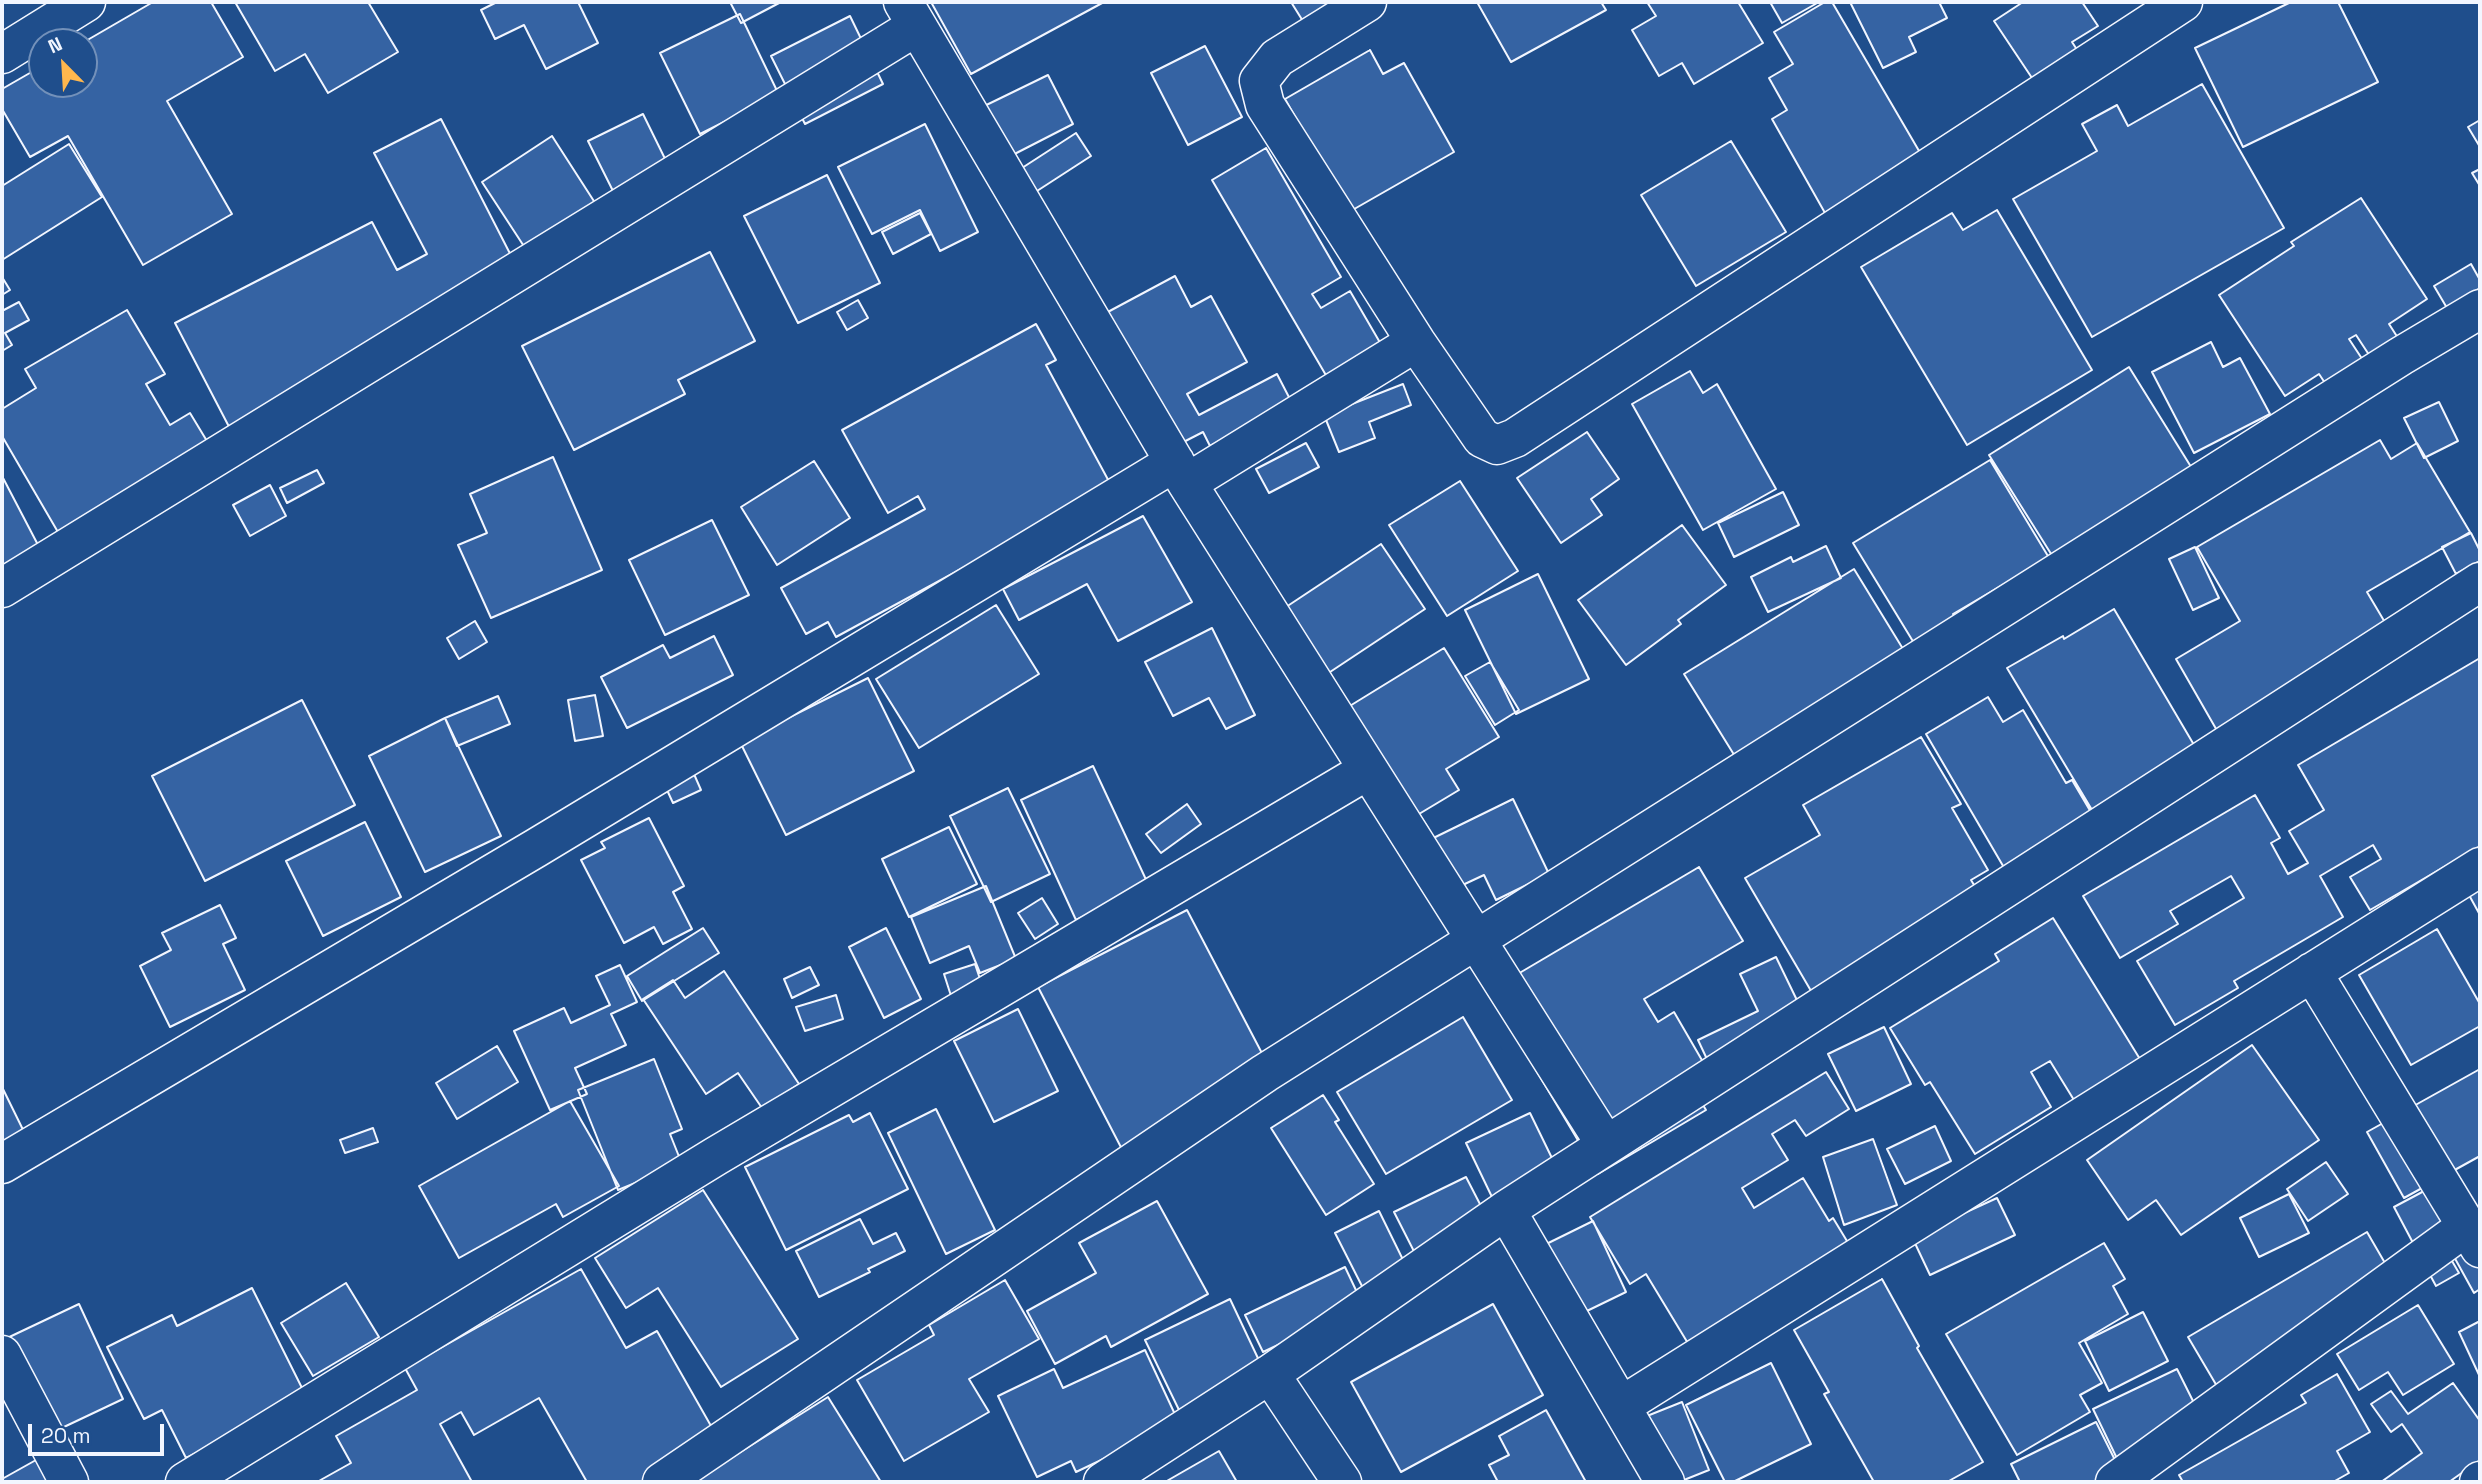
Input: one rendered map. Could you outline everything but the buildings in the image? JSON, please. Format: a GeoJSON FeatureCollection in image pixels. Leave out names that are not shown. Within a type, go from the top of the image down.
{"type":"FeatureCollection","features":[{"type":"Feature","properties":{"kind":"street"},"geometry":{"type":"LineString","coordinates":[[2,54],[86,2]]}},
{"type":"Feature","properties":{"kind":"street"},"geometry":{"type":"LineString","coordinates":[[1367,2],[1277,58],[1259,81],[1265,105],[1416,342],[1482,438],[1497,445],[1515,438],[2183,2]]}},
{"type":"Feature","properties":{"kind":"street"},"geometry":{"type":"LineString","coordinates":[[2,587],[910,14],[1181,472],[1606,1145]]}},
{"type":"Feature","properties":{"kind":"street"},"geometry":{"type":"LineString","coordinates":[[662,1482],[1265,1073],[2480,309]]}},
{"type":"Feature","properties":{"kind":"street"},"geometry":{"type":"LineString","coordinates":[[2,1164],[536,848],[1181,472],[1416,342]]}},
{"type":"Feature","properties":{"kind":"street"},"geometry":{"type":"LineString","coordinates":[[1103,1482],[1270,1374],[1506,1210],[2480,582]]}},
{"type":"Feature","properties":{"kind":"street"},"geometry":{"type":"LineString","coordinates":[[185,1482],[728,1149],[1368,770]]}},
{"type":"Feature","properties":{"kind":"street"},"geometry":{"type":"LineString","coordinates":[[1621,1406],[2480,867]]}},
{"type":"Feature","properties":{"kind":"street"},"geometry":{"type":"LineString","coordinates":[[2115,1482],[2474,1237],[2312,972]]}},
{"type":"Feature","properties":{"kind":"street"},"geometry":{"type":"LineString","coordinates":[[1506,1210],[1665,1482]]}},
{"type":"Feature","properties":{"kind":"street"},"geometry":{"type":"LineString","coordinates":[[2,1355],[69,1482]]}},
{"type":"Feature","properties":{"kind":"street"},"geometry":{"type":"LineString","coordinates":[[1270,1374],[1342,1482]]}}]}
